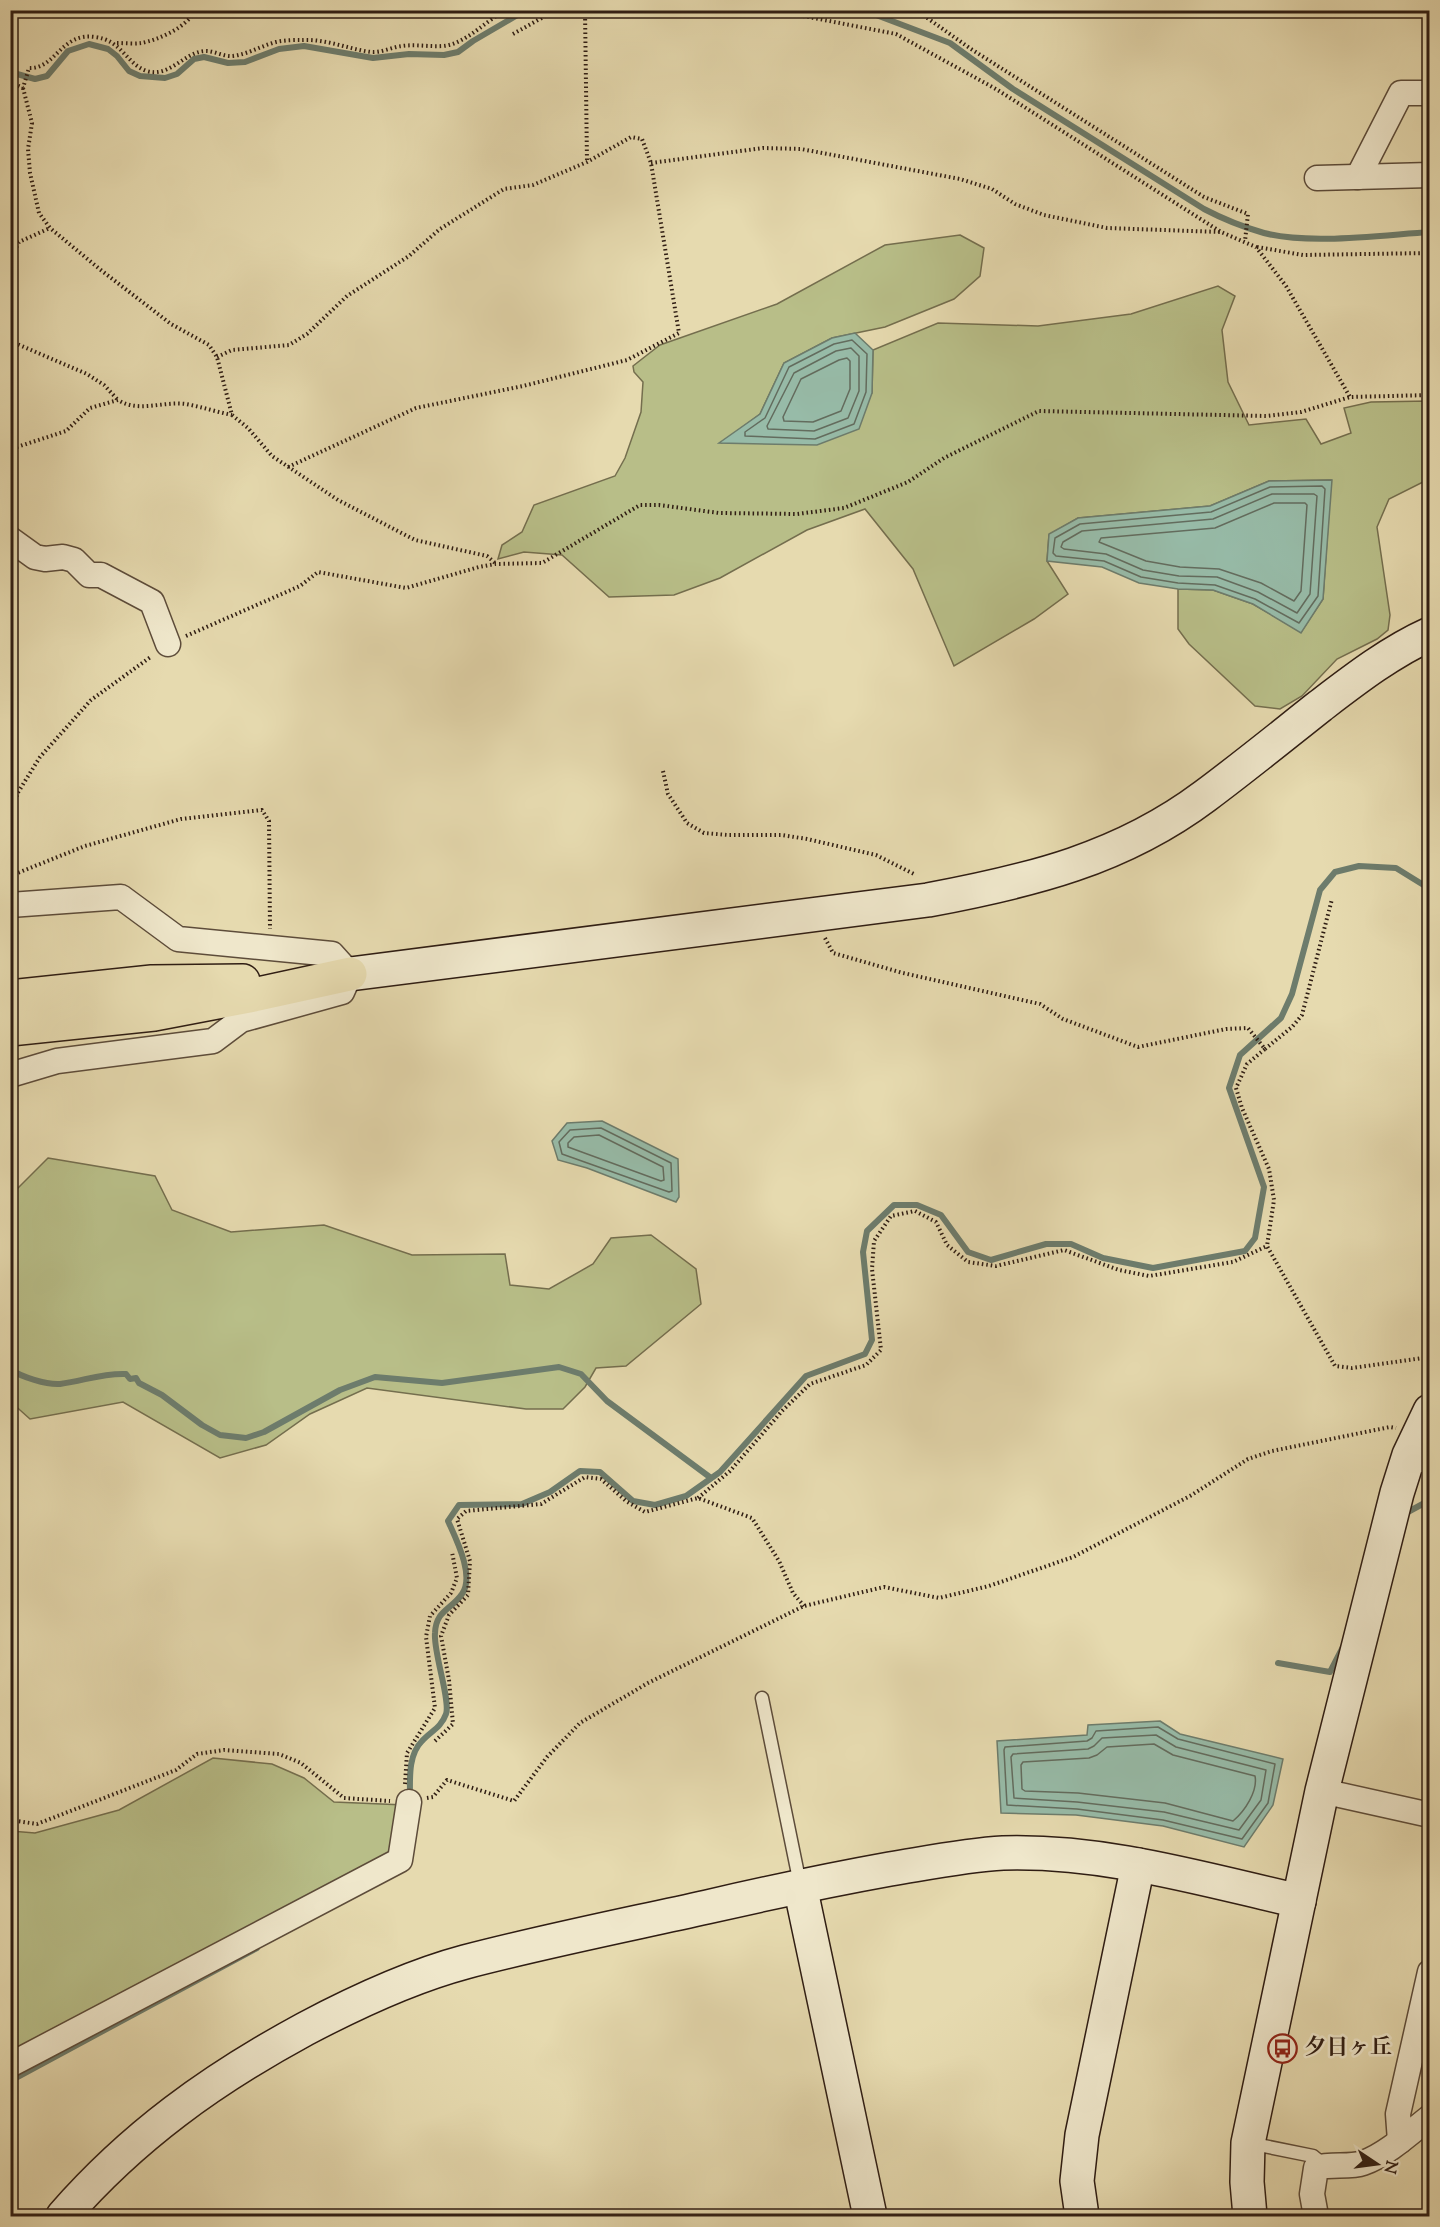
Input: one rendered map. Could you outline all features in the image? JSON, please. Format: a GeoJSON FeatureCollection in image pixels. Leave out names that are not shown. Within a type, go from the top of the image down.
{"type":"FeatureCollection","features":[{"type":"Feature","properties":{"kind":"highway"},"geometry":{"type":"LineString","coordinates":[[10,997],[152,982],[338,976]]}},
{"type":"Feature","properties":{"kind":"highway"},"geometry":{"type":"LineString","coordinates":[[10,1029],[154,1014],[338,976]]}},
{"type":"Feature","properties":{"kind":"street"},"geometry":{"type":"LineString","coordinates":[[1358,177],[1401,93],[1430,93]]}},
{"type":"Feature","properties":{"kind":"street"},"geometry":{"type":"LineString","coordinates":[[1317,178],[1430,175]]}},
{"type":"Feature","properties":{"kind":"street"},"geometry":{"type":"LineString","coordinates":[[10,539],[35,557],[45,559],[63,557],[74,560],[89,574],[101,575],[152,602],[168,644]]}},
{"type":"Feature","properties":{"kind":"street"},"geometry":{"type":"LineString","coordinates":[[338,976],[928,900],[992,888],[1078,864],[1131,842],[1169,820],[1204,797],[1355,679],[1430,634]]}},
{"type":"Feature","properties":{"kind":"street"},"geometry":{"type":"LineString","coordinates":[[10,905],[121,897],[178,939],[332,954],[342,992],[241,1020],[213,1041],[57,1061],[10,1075]]}},
{"type":"Feature","properties":{"kind":"street"},"geometry":{"type":"LineString","coordinates":[[1250,2217],[1247,2182],[1248,2143],[1322,1791],[1396,1493],[1422,1440]]}},
{"type":"Feature","properties":{"kind":"street"},"geometry":{"type":"LineString","coordinates":[[1322,1791],[1430,1815]]}},
{"type":"Feature","properties":{"kind":"street"},"geometry":{"type":"LineString","coordinates":[[10,2065],[400,1860],[407,1802]]}},
{"type":"Feature","properties":{"kind":"street"},"geometry":{"type":"LineString","coordinates":[[63,2217],[79,2198],[144,2135],[190,2098],[267,2049],[335,2013],[382,1991],[463,1962],[800,1886],[926,1863],[1001,1853],[1084,1856],[1138,1865],[1299,1901]]}},
{"type":"Feature","properties":{"kind":"street"},"geometry":{"type":"LineString","coordinates":[[1082,2217],[1077,2181],[1082,2135],[1138,1865]]}},
{"type":"Feature","properties":{"kind":"street"},"geometry":{"type":"LineString","coordinates":[[800,1886],[870,2217]]}},
{"type":"Feature","properties":{"kind":"street"},"geometry":{"type":"LineString","coordinates":[[1400,2141],[1398,2114],[1430,1972]]}},
{"type":"Feature","properties":{"kind":"street"},"geometry":{"type":"LineString","coordinates":[[1316,2217],[1312,2194],[1316,2168],[1324,2165],[1362,2163],[1400,2141],[1430,2117]]}},
{"type":"Feature","properties":{"kind":"lane"},"geometry":{"type":"LineString","coordinates":[[762,1698],[800,1886]]}},
{"type":"Feature","properties":{"kind":"lane"},"geometry":{"type":"LineString","coordinates":[[1248,2143],[1313,2156],[1324,2165]]}},
{"type":"Feature","properties":{"kind":"path"},"geometry":{"type":"LineString","coordinates":[[195,10],[193,15],[177,30],[142,43],[115,43],[95,37],[80,38],[62,46],[50,61],[38,68],[28,68],[23,88],[32,123],[28,149],[30,173],[39,213],[50,228],[171,324],[209,345],[218,357],[232,415]]}},
{"type":"Feature","properties":{"kind":"path"},"geometry":{"type":"LineString","coordinates":[[115,43],[137,65],[149,72],[169,70],[197,52],[208,51],[230,57],[277,42],[296,40],[324,41],[373,52],[400,46],[444,46],[462,40],[491,18],[506,10]]}},
{"type":"Feature","properties":{"kind":"path"},"geometry":{"type":"LineString","coordinates":[[513,34],[556,10]]}},
{"type":"Feature","properties":{"kind":"path"},"geometry":{"type":"LineString","coordinates":[[585,10],[587,162]]}},
{"type":"Feature","properties":{"kind":"path"},"geometry":{"type":"LineString","coordinates":[[771,10],[896,34],[996,89],[1221,232],[1256,247],[1303,255],[1430,253]]}},
{"type":"Feature","properties":{"kind":"path"},"geometry":{"type":"LineString","coordinates":[[916,10],[971,49],[1204,197],[1248,214],[1245,241]]}},
{"type":"Feature","properties":{"kind":"path"},"geometry":{"type":"LineString","coordinates":[[10,82],[23,88]]}},
{"type":"Feature","properties":{"kind":"path"},"geometry":{"type":"LineString","coordinates":[[218,357],[232,350],[288,345],[307,334],[347,296],[409,256],[440,229],[504,189],[533,185],[587,162],[631,137],[642,140],[651,163],[679,333],[627,360],[523,386],[416,408],[288,466]]}},
{"type":"Feature","properties":{"kind":"path"},"geometry":{"type":"LineString","coordinates":[[651,163],[763,148],[801,149],[960,179],[992,189],[1015,204],[1044,214],[1107,228],[1221,232]]}},
{"type":"Feature","properties":{"kind":"path"},"geometry":{"type":"LineString","coordinates":[[10,260],[19,242],[50,228]]}},
{"type":"Feature","properties":{"kind":"path"},"geometry":{"type":"LineString","coordinates":[[1256,247],[1286,286],[1350,397]]}},
{"type":"Feature","properties":{"kind":"path"},"geometry":{"type":"LineString","coordinates":[[10,341],[87,374],[104,385],[125,405],[135,407],[167,403],[186,404],[232,415],[248,428],[272,456],[338,500],[415,540],[488,556],[495,564]]}},
{"type":"Feature","properties":{"kind":"path"},"geometry":{"type":"LineString","coordinates":[[10,832],[17,794],[40,757],[92,700],[168,644],[300,586],[318,572],[406,588],[495,564],[542,563],[640,505],[659,505],[719,513],[798,514],[844,508],[908,482],[944,458],[1039,411],[1266,416],[1301,412],[1350,397],[1430,395]]}},
{"type":"Feature","properties":{"kind":"path"},"geometry":{"type":"LineString","coordinates":[[10,453],[17,447],[66,431],[90,408],[118,400]]}},
{"type":"Feature","properties":{"kind":"path"},"geometry":{"type":"LineString","coordinates":[[663,771],[668,794],[687,823],[704,833],[807,838],[876,855],[923,879]]}},
{"type":"Feature","properties":{"kind":"path"},"geometry":{"type":"LineString","coordinates":[[10,876],[85,846],[182,819],[262,810],[269,821],[270,948]]}},
{"type":"Feature","properties":{"kind":"path"},"geometry":{"type":"LineString","coordinates":[[1332,899],[1302,1015],[1292,1028],[1247,1064],[1236,1089],[1269,1169],[1274,1200],[1267,1246],[1335,1366],[1352,1368],[1430,1357]]}},
{"type":"Feature","properties":{"kind":"path"},"geometry":{"type":"LineString","coordinates":[[811,914],[833,953],[903,973],[1040,1004],[1063,1018],[1138,1047],[1226,1029],[1248,1028],[1265,1049]]}},
{"type":"Feature","properties":{"kind":"path"},"geometry":{"type":"LineString","coordinates":[[435,1741],[453,1724],[449,1680],[441,1636],[449,1615],[468,1595],[470,1561],[457,1519],[466,1511],[541,1504],[585,1477],[601,1479],[626,1501],[645,1512],[698,1498],[730,1471],[783,1410],[810,1384],[866,1365],[881,1350],[873,1260],[874,1241],[891,1216],[915,1211],[936,1222],[947,1245],[968,1262],[996,1266],[1064,1250],[1119,1270],[1149,1276],[1233,1262],[1267,1246]]}},
{"type":"Feature","properties":{"kind":"path"},"geometry":{"type":"LineString","coordinates":[[10,1820],[37,1824],[176,1770],[197,1754],[224,1750],[279,1754],[301,1763],[344,1798],[407,1802],[433,1797],[447,1780],[514,1801],[547,1757],[580,1723],[648,1683],[804,1606],[884,1587],[939,1598],[989,1586],[1073,1557],[1190,1496],[1248,1459],[1272,1451],[1390,1427],[1422,1440]]}},
{"type":"Feature","properties":{"kind":"path"},"geometry":{"type":"LineString","coordinates":[[698,1498],[752,1518],[779,1561],[793,1593],[804,1606]]}},
{"type":"Feature","properties":{"kind":"path"},"geometry":{"type":"LineString","coordinates":[[407,1802],[407,1754],[435,1708],[426,1638],[430,1616],[451,1593],[457,1578],[452,1552]]}},
{"type":"Feature","properties":{"kind":"green space"},"geometry":{"type":"Polygon","coordinates":[[[960,235],[984,248],[980,276],[954,299],[885,327],[832,338],[784,363],[760,414],[721,443],[872,393],[873,350],[938,323],[1038,326],[1131,314],[1218,286],[1235,296],[1222,330],[1228,382],[1249,425],[1306,419],[1321,444],[1351,433],[1344,408],[1371,402],[1429,401],[1429,479],[1389,499],[1377,527],[1390,615],[1388,630],[1377,639],[1337,659],[1302,696],[1280,709],[1255,706],[1189,644],[1178,629],[1178,589],[1213,590],[1253,604],[1301,632],[1323,599],[1331,480],[1269,481],[1210,506],[1078,518],[1049,535],[1047,561],[1068,594],[1034,619],[954,666],[913,569],[865,509],[807,530],[720,578],[674,595],[609,597],[562,555],[524,552],[498,559],[502,545],[522,532],[534,505],[615,476],[625,458],[641,412],[643,382],[634,372],[633,366],[660,345],[777,304],[885,245],[960,235]]]}},
{"type":"Feature","properties":{"kind":"green space"},"geometry":{"type":"Polygon","coordinates":[[[48,1158],[155,1176],[172,1210],[231,1232],[324,1225],[412,1255],[505,1254],[510,1285],[549,1289],[593,1264],[611,1238],[651,1235],[696,1269],[701,1304],[626,1366],[596,1368],[585,1387],[563,1409],[526,1409],[367,1388],[310,1414],[266,1445],[220,1458],[123,1402],[30,1419],[11,1402],[11,1195],[48,1158]]]}},
{"type":"Feature","properties":{"kind":"green space"},"geometry":{"type":"Polygon","coordinates":[[[213,1758],[272,1764],[304,1778],[334,1802],[405,1805],[397,1855],[11,2076],[11,1831],[35,1833],[119,1810],[213,1758]]]}},
{"type":"Feature","properties":{"kind":"water"},"geometry":{"type":"Polygon","coordinates":[[[855,333],[873,350],[872,393],[859,429],[817,445],[719,443],[760,414],[784,363],[832,338],[855,333]]]}},
{"type":"Feature","properties":{"kind":"water"},"geometry":{"type":"Polygon","coordinates":[[[1332,480],[1323,599],[1301,633],[1253,604],[1213,590],[1178,589],[1139,583],[1102,567],[1047,561],[1049,534],[1078,518],[1210,506],[1269,481],[1332,480]]]}},
{"type":"Feature","properties":{"kind":"water"},"geometry":{"type":"Polygon","coordinates":[[[602,1121],[678,1159],[679,1197],[676,1202],[587,1168],[558,1160],[552,1141],[567,1123],[602,1121]]]}},
{"type":"Feature","properties":{"kind":"water"},"geometry":{"type":"Polygon","coordinates":[[[1160,1721],[1180,1734],[1283,1759],[1273,1805],[1244,1847],[1163,1826],[1076,1815],[1001,1813],[997,1741],[1087,1735],[1088,1725],[1160,1721]]]}},
{"type":"Feature","properties":{"kind":"waterway"},"geometry":{"type":"LineString","coordinates":[[10,72],[35,79],[47,76],[68,51],[89,44],[108,49],[129,71],[140,76],[165,78],[177,74],[194,59],[204,57],[228,63],[245,62],[279,49],[304,46],[373,58],[409,54],[444,55],[458,52],[526,10]]}},
{"type":"Feature","properties":{"kind":"waterway"},"geometry":{"type":"LineString","coordinates":[[863,10],[950,43],[1013,89],[1204,209],[1233,222],[1282,237],[1324,239],[1430,232]]}},
{"type":"Feature","properties":{"kind":"waterway"},"geometry":{"type":"LineString","coordinates":[[410,1797],[414,1753],[422,1741],[441,1723],[446,1714],[446,1699],[435,1633],[438,1619],[458,1599],[465,1586],[463,1558],[448,1521],[459,1505],[522,1504],[550,1492],[580,1471],[600,1472],[633,1501],[655,1505],[686,1496],[720,1472],[806,1376],[865,1354],[872,1340],[863,1252],[867,1231],[894,1205],[917,1205],[941,1215],[968,1252],[991,1260],[1046,1244],[1071,1244],[1103,1258],[1153,1268],[1245,1251],[1255,1238],[1264,1187],[1229,1088],[1240,1055],[1281,1018],[1292,994],[1320,890],[1335,872],[1359,866],[1396,868],[1430,889]]}},
{"type":"Feature","properties":{"kind":"waterway"},"geometry":{"type":"LineString","coordinates":[[10,1369],[27,1378],[55,1384],[126,1374],[130,1379],[136,1378],[139,1383],[162,1395],[202,1425],[220,1435],[246,1438],[264,1432],[340,1390],[375,1377],[442,1383],[559,1367],[581,1374],[607,1401],[711,1478]]}},
{"type":"Feature","properties":{"kind":"waterway"},"geometry":{"type":"LineString","coordinates":[[1405,1517],[1406,1513],[1430,1500]]}},
{"type":"Feature","properties":{"kind":"waterway"},"geometry":{"type":"LineString","coordinates":[[1278,1663],[1330,1672],[1344,1645]]}},
{"type":"Feature","properties":{"kind":"waterway"},"geometry":{"type":"LineString","coordinates":[[10,2081],[257,1948]]}},
{"type":"Feature","properties":{"kind":"place","name":"夕日ヶ丘"},"geometry":{"type":"Point","coordinates":[1283,2049]}}]}
